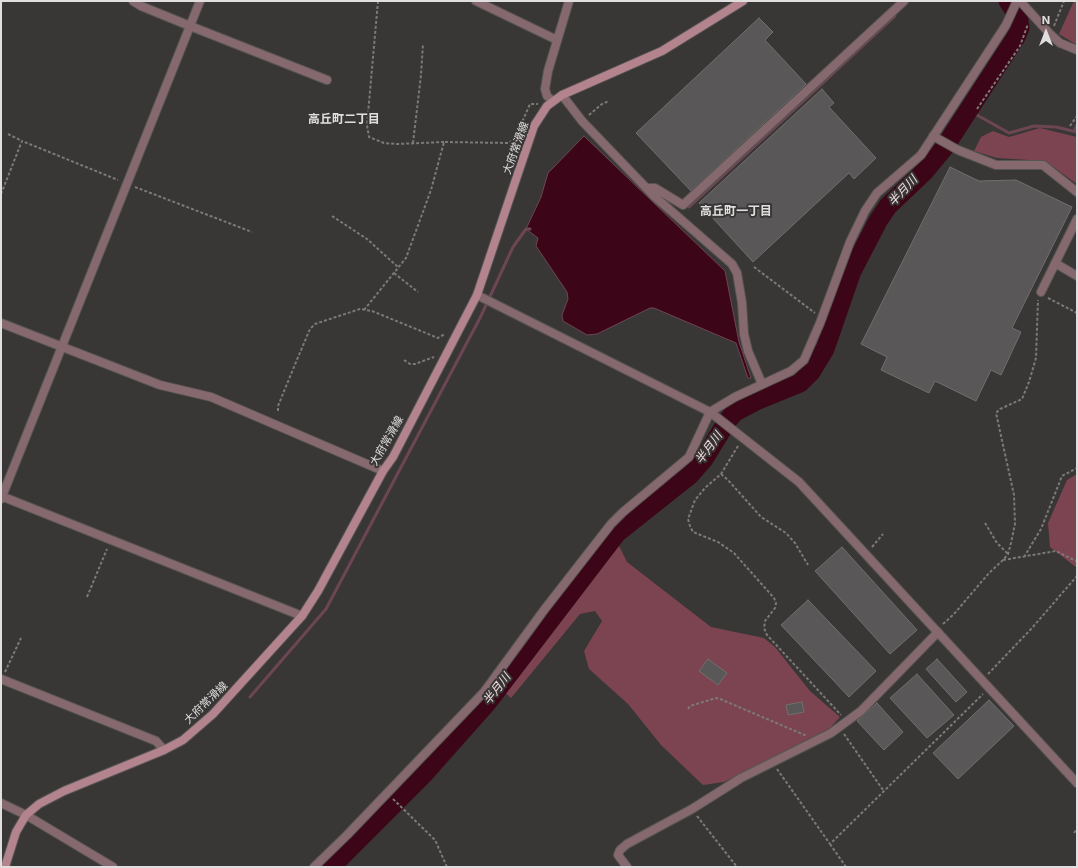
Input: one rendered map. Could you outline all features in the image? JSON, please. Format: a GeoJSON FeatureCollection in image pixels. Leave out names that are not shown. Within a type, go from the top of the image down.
{"type":"FeatureCollection","features":[{"type":"Feature","properties":{"kind":"main road","name":"大府常滑線"},"geometry":{"type":"LineString","coordinates":[[5,867],[16,832],[26,815],[39,804],[64,791],[164,750],[183,740],[213,714],[302,616],[318,591],[383,470],[393,457],[477,295],[534,126],[550,104],[562,95],[662,51],[742,1]]}},
{"type":"Feature","properties":{"kind":"street"},"geometry":{"type":"LineString","coordinates":[[133,1],[141,6],[190,26],[327,80]]}},
{"type":"Feature","properties":{"kind":"street"},"geometry":{"type":"LineString","coordinates":[[200,1],[128,184],[1,497],[302,616]]}},
{"type":"Feature","properties":{"kind":"street"},"geometry":{"type":"LineString","coordinates":[[476,1],[557,40]]}},
{"type":"Feature","properties":{"kind":"street"},"geometry":{"type":"LineString","coordinates":[[550,104],[545,89],[548,71],[569,1]]}},
{"type":"Feature","properties":{"kind":"street"},"geometry":{"type":"LineString","coordinates":[[647,188],[654,188],[683,205],[904,1]]}},
{"type":"Feature","properties":{"kind":"street"},"geometry":{"type":"LineString","coordinates":[[314,867],[484,692],[544,610],[611,524],[662,478],[689,457],[710,412],[762,384],[791,371],[804,360],[850,242],[865,211],[877,193],[921,155],[1011,17],[1018,2],[1060,43],[1077,50]]}},
{"type":"Feature","properties":{"kind":"street"},"geometry":{"type":"LineString","coordinates":[[562,95],[582,121],[647,188],[690,229],[732,264],[736,273],[742,303],[744,334],[748,351],[762,384]]}},
{"type":"Feature","properties":{"kind":"street"},"geometry":{"type":"LineString","coordinates":[[933,136],[958,150],[996,165],[1044,165],[1077,192]]}},
{"type":"Feature","properties":{"kind":"street"},"geometry":{"type":"LineString","coordinates":[[1040,294],[1077,219]]}},
{"type":"Feature","properties":{"kind":"street"},"geometry":{"type":"LineString","coordinates":[[1055,263],[1077,276]]}},
{"type":"Feature","properties":{"kind":"street"},"geometry":{"type":"LineString","coordinates":[[477,295],[710,412],[800,482],[1077,782]]}},
{"type":"Feature","properties":{"kind":"street"},"geometry":{"type":"LineString","coordinates":[[1,323],[160,385],[211,397],[383,470]]}},
{"type":"Feature","properties":{"kind":"street"},"geometry":{"type":"LineString","coordinates":[[627,867],[618,855],[620,850],[627,844],[692,809],[741,778],[848,722],[881,691],[937,631]]}},
{"type":"Feature","properties":{"kind":"street"},"geometry":{"type":"LineString","coordinates":[[1,680],[156,742],[164,750]]}},
{"type":"Feature","properties":{"kind":"street"},"geometry":{"type":"LineString","coordinates":[[1,803],[26,815],[113,867]]}},
{"type":"Feature","properties":{"kind":"path"},"geometry":{"type":"LineString","coordinates":[[378,1],[367,132],[372,140],[384,143],[444,142],[508,144],[516,136],[530,104],[550,104]]}},
{"type":"Feature","properties":{"kind":"path"},"geometry":{"type":"LineString","coordinates":[[1050,34],[1064,1]]}},
{"type":"Feature","properties":{"kind":"path"},"geometry":{"type":"LineString","coordinates":[[977,109],[1020,46],[1026,26],[1033,16]]}},
{"type":"Feature","properties":{"kind":"path"},"geometry":{"type":"LineString","coordinates":[[413,143],[423,44]]}},
{"type":"Feature","properties":{"kind":"path"},"geometry":{"type":"LineString","coordinates":[[582,121],[602,104],[608,101]]}},
{"type":"Feature","properties":{"kind":"path"},"geometry":{"type":"LineString","coordinates":[[1070,126],[1077,116]]}},
{"type":"Feature","properties":{"kind":"path"},"geometry":{"type":"LineString","coordinates":[[8,134],[128,184],[252,232]]}},
{"type":"Feature","properties":{"kind":"path"},"geometry":{"type":"LineString","coordinates":[[1,194],[22,141]]}},
{"type":"Feature","properties":{"kind":"path"},"geometry":{"type":"LineString","coordinates":[[364,310],[406,258],[429,196],[444,142]]}},
{"type":"Feature","properties":{"kind":"path"},"geometry":{"type":"LineString","coordinates":[[332,216],[367,239],[399,268]]}},
{"type":"Feature","properties":{"kind":"path"},"geometry":{"type":"LineString","coordinates":[[754,267],[798,301],[822,317]]}},
{"type":"Feature","properties":{"kind":"path"},"geometry":{"type":"LineString","coordinates":[[394,273],[418,292]]}},
{"type":"Feature","properties":{"kind":"path"},"geometry":{"type":"LineString","coordinates":[[937,631],[954,614],[988,573],[1003,560],[1008,554],[1012,543],[1015,512],[1014,495],[996,413],[1000,409],[1022,399],[1029,382],[1036,358],[1036,315],[1040,294],[1077,313]]}},
{"type":"Feature","properties":{"kind":"path"},"geometry":{"type":"LineString","coordinates":[[278,411],[278,406],[310,329],[321,321],[360,309],[438,338],[442,337],[453,328],[459,329]]}},
{"type":"Feature","properties":{"kind":"path"},"geometry":{"type":"LineString","coordinates":[[404,360],[410,364],[415,364],[422,363],[440,354],[445,356]]}},
{"type":"Feature","properties":{"kind":"path"},"geometry":{"type":"LineString","coordinates":[[743,438],[721,474],[705,488],[695,500],[688,519],[690,526],[693,532],[718,542],[734,553],[774,598],[776,603],[775,608],[765,621],[764,628],[767,635],[848,722]]}},
{"type":"Feature","properties":{"kind":"path"},"geometry":{"type":"LineString","coordinates":[[1024,557],[1041,529],[1062,476],[1077,468]]}},
{"type":"Feature","properties":{"kind":"path"},"geometry":{"type":"LineString","coordinates":[[721,474],[761,517],[786,533],[795,543],[808,565]]}},
{"type":"Feature","properties":{"kind":"path"},"geometry":{"type":"LineString","coordinates":[[985,523],[997,543],[1008,554]]}},
{"type":"Feature","properties":{"kind":"path"},"geometry":{"type":"LineString","coordinates":[[865,553],[883,534]]}},
{"type":"Feature","properties":{"kind":"path"},"geometry":{"type":"LineString","coordinates":[[87,598],[110,540]]}},
{"type":"Feature","properties":{"kind":"path"},"geometry":{"type":"LineString","coordinates":[[1003,560],[1056,551],[1076,561]]}},
{"type":"Feature","properties":{"kind":"path"},"geometry":{"type":"LineString","coordinates":[[982,680],[1032,628],[1077,576]]}},
{"type":"Feature","properties":{"kind":"path"},"geometry":{"type":"LineString","coordinates":[[1,680],[21,638]]}},
{"type":"Feature","properties":{"kind":"path"},"geometry":{"type":"LineString","coordinates":[[830,844],[883,790],[989,688]]}},
{"type":"Feature","properties":{"kind":"path"},"geometry":{"type":"LineString","coordinates":[[688,709],[690,706],[716,698],[720,699],[812,738],[814,741]]}},
{"type":"Feature","properties":{"kind":"path"},"geometry":{"type":"LineString","coordinates":[[839,728],[883,790]]}},
{"type":"Feature","properties":{"kind":"path"},"geometry":{"type":"LineString","coordinates":[[771,762],[846,867]]}},
{"type":"Feature","properties":{"kind":"path"},"geometry":{"type":"LineString","coordinates":[[387,793],[435,840],[447,867]]}},
{"type":"Feature","properties":{"kind":"path"},"geometry":{"type":"LineString","coordinates":[[692,809],[737,867]]}},
{"type":"Feature","properties":{"kind":"path"},"geometry":{"type":"LineString","coordinates":[[1074,833],[1077,830]]}},
{"type":"Feature","properties":{"kind":"shaded area"},"geometry":{"type":"Polygon","coordinates":[[[1074,1],[1077,1],[1077,45],[1059,34],[1074,1]]]}},
{"type":"Feature","properties":{"kind":"shaded area"},"geometry":{"type":"Polygon","coordinates":[[[1040,128],[1077,137],[1077,184],[1045,161],[997,158],[974,151],[981,137],[993,131],[1009,137],[1040,128]]]}},
{"type":"Feature","properties":{"kind":"shaded area"},"geometry":{"type":"Polygon","coordinates":[[[584,136],[725,271],[739,342],[751,378],[748,378],[736,343],[654,308],[650,308],[597,334],[587,335],[563,321],[562,315],[568,299],[567,292],[536,246],[538,238],[526,229],[541,197],[548,173],[584,136]]]}},
{"type":"Feature","properties":{"kind":"shaded area"},"geometry":{"type":"Polygon","coordinates":[[[1077,474],[1077,568],[1050,547],[1048,523],[1067,480],[1077,474]]]}},
{"type":"Feature","properties":{"kind":"shaded area"},"geometry":{"type":"Polygon","coordinates":[[[615,538],[627,562],[711,627],[764,638],[775,647],[810,691],[840,717],[830,728],[724,782],[703,785],[661,745],[628,704],[589,669],[584,651],[602,621],[595,611],[580,614],[511,698],[503,691],[615,538]]]}},
{"type":"Feature","properties":{"kind":"building"},"geometry":{"type":"Polygon","coordinates":[[[759,18],[773,32],[765,40],[806,84],[691,191],[636,133],[759,18]]]}},
{"type":"Feature","properties":{"kind":"building"},"geometry":{"type":"Polygon","coordinates":[[[822,89],[834,103],[829,107],[876,158],[854,179],[849,173],[753,262],[699,203],[822,89]]]}},
{"type":"Feature","properties":{"kind":"building"},"geometry":{"type":"Polygon","coordinates":[[[950,167],[979,181],[1016,180],[1072,207],[1012,328],[1021,332],[1001,375],[991,370],[976,401],[935,381],[929,393],[881,370],[887,357],[861,344],[950,167]]]}},
{"type":"Feature","properties":{"kind":"building"},"geometry":{"type":"Polygon","coordinates":[[[842,547],[917,630],[890,654],[815,571],[842,547]]]}},
{"type":"Feature","properties":{"kind":"building"},"geometry":{"type":"Polygon","coordinates":[[[808,600],[876,671],[849,697],[781,625],[808,600]]]}},
{"type":"Feature","properties":{"kind":"building"},"geometry":{"type":"Polygon","coordinates":[[[708,659],[727,673],[718,685],[699,671],[708,659]]]}},
{"type":"Feature","properties":{"kind":"building"},"geometry":{"type":"Polygon","coordinates":[[[937,659],[967,692],[956,702],[926,669],[937,659]]]}},
{"type":"Feature","properties":{"kind":"building"},"geometry":{"type":"Polygon","coordinates":[[[917,674],[954,715],[927,738],[890,698],[917,674]]]}},
{"type":"Feature","properties":{"kind":"building"},"geometry":{"type":"Polygon","coordinates":[[[989,700],[1014,726],[958,779],[933,753],[989,700]]]}},
{"type":"Feature","properties":{"kind":"building"},"geometry":{"type":"Polygon","coordinates":[[[802,702],[804,712],[788,715],[786,705],[802,702]]]}},
{"type":"Feature","properties":{"kind":"building"},"geometry":{"type":"Polygon","coordinates":[[[877,703],[903,732],[884,750],[857,721],[877,703]]]}},
{"type":"Feature","properties":{"kind":"waterway","name":"半月川"},"geometry":{"type":"LineString","coordinates":[[331,867],[424,774],[487,703],[617,533],[690,475],[704,459],[728,420],[735,412],[756,401],[800,383],[811,372],[825,349],[852,271],[878,221],[888,206],[925,171],[944,148],[1016,37],[1020,28],[1019,21],[1016,13],[1008,1]]}},
{"type":"Feature","properties":{"kind":"waterway"},"geometry":{"type":"LineString","coordinates":[[689,207],[895,16]]}},
{"type":"Feature","properties":{"kind":"waterway"},"geometry":{"type":"LineString","coordinates":[[968,110],[1009,133],[1034,126],[1056,127],[1077,132]]}},
{"type":"Feature","properties":{"kind":"waterway"},"geometry":{"type":"LineString","coordinates":[[1074,131],[1077,125]]}},
{"type":"Feature","properties":{"kind":"waterway"},"geometry":{"type":"LineString","coordinates":[[250,697],[326,609],[480,318],[513,247],[526,229],[530,229]]}},
{"type":"Feature","properties":{"kind":"district","name":"高丘町二丁目"},"geometry":{"type":"Point","coordinates":[344,119]}},
{"type":"Feature","properties":{"kind":"district","name":"高丘町一丁目"},"geometry":{"type":"Point","coordinates":[736,211]}}]}
